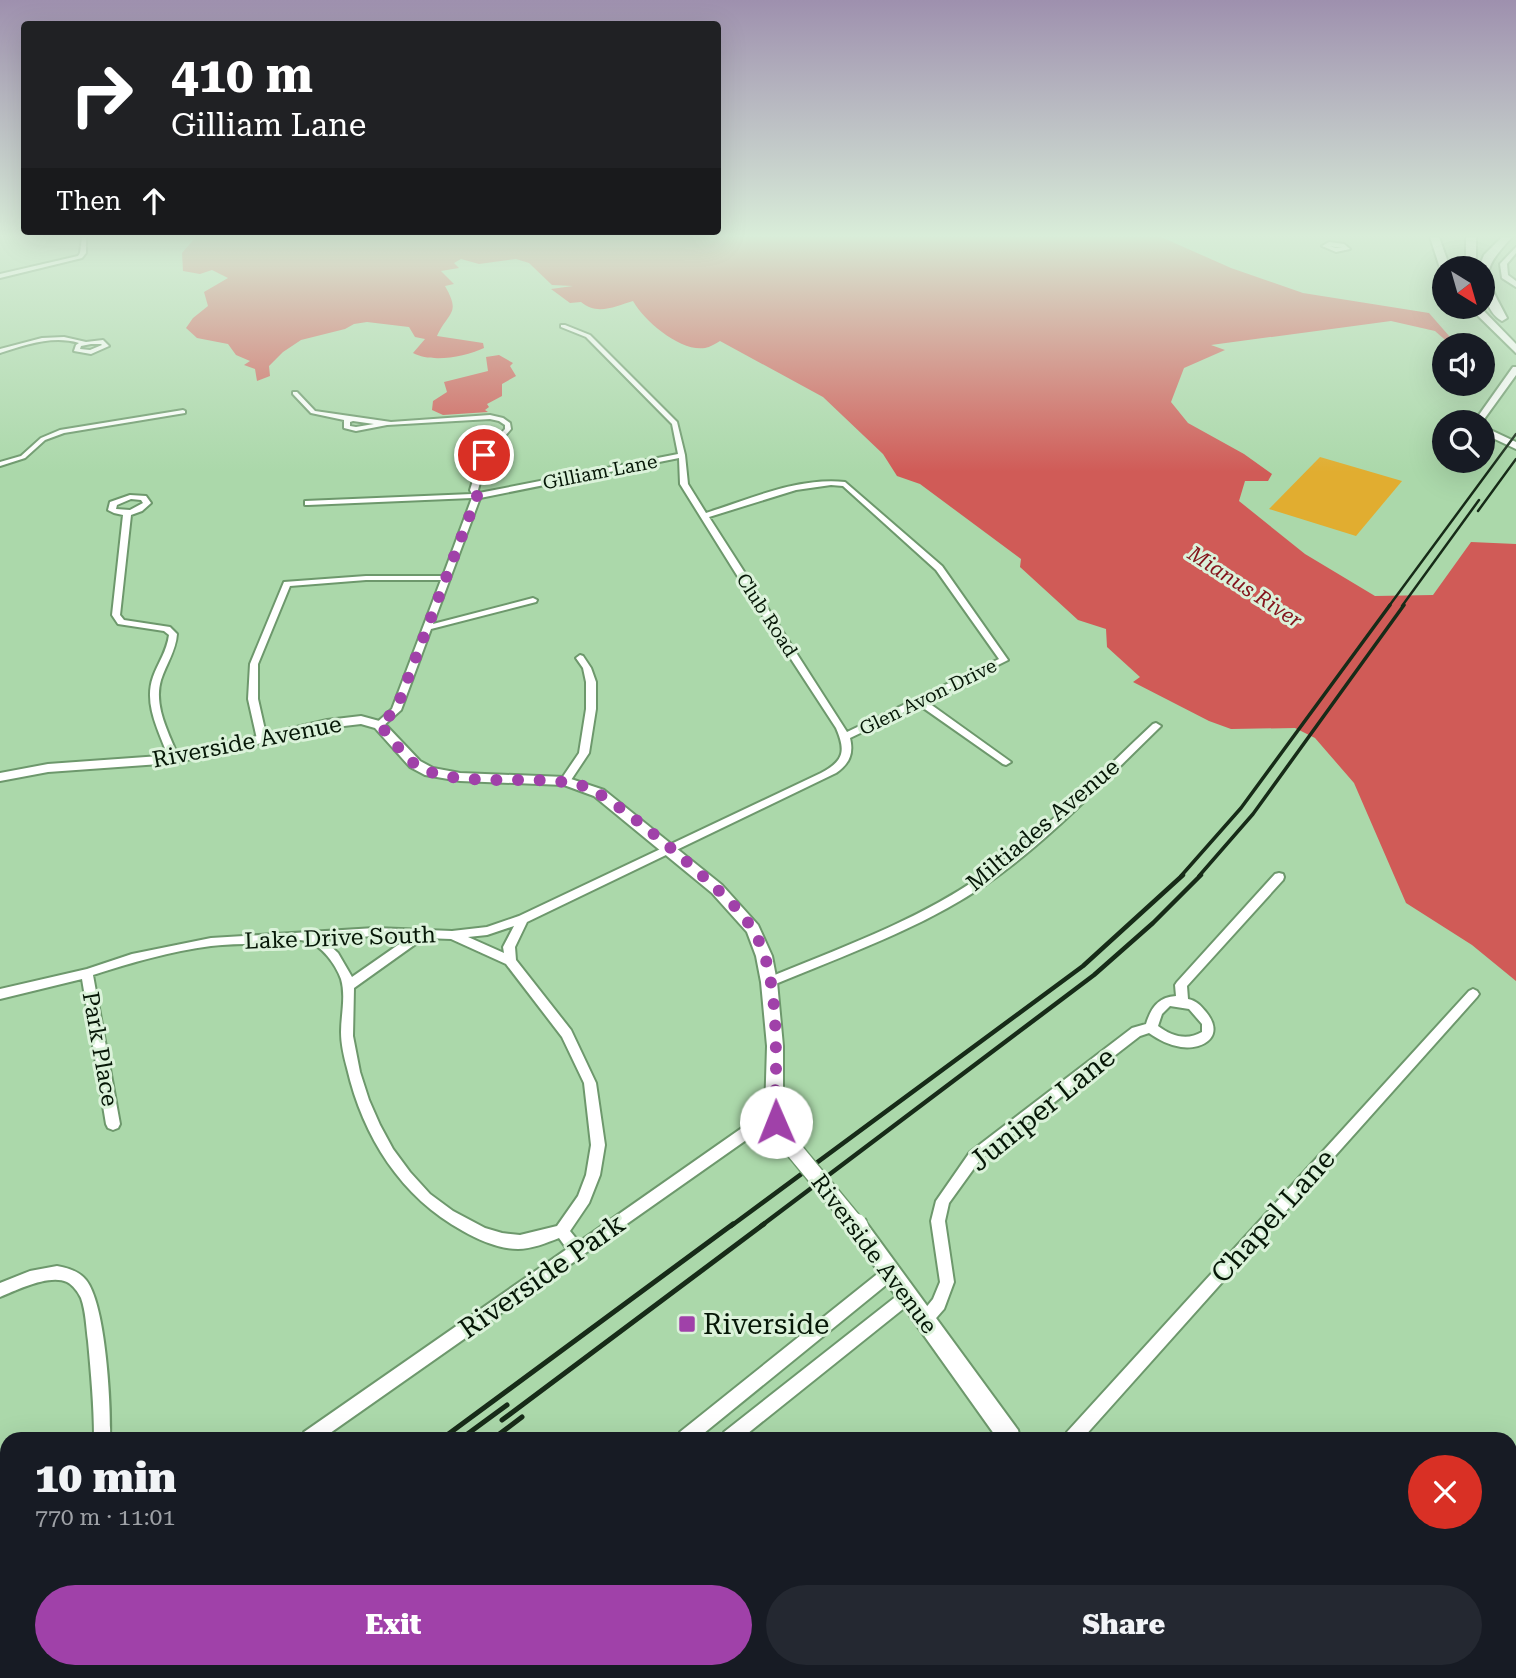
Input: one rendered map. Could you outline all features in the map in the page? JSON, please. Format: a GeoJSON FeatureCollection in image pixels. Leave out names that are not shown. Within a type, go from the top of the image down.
{"type":"FeatureCollection","features":[{"type":"Feature","properties":{"kind":"highway"},"geometry":{"type":"LineString","coordinates":[[1500,315],[1516,332]]}},
{"type":"Feature","properties":{"kind":"highway"},"geometry":{"type":"LineString","coordinates":[[1483,319],[1516,350]]}},
{"type":"Feature","properties":{"kind":"street","name":"Club Road"},"geometry":{"type":"LineString","coordinates":[[563,326],[588,336],[675,424],[682,455],[684,484],[845,737]]}},
{"type":"Feature","properties":{"kind":"street"},"geometry":{"type":"LineString","coordinates":[[0,351],[37,341],[64,339],[84,343]]}},
{"type":"Feature","properties":{"kind":"street"},"geometry":{"type":"LineString","coordinates":[[1487,410],[1516,369]]}},
{"type":"Feature","properties":{"kind":"street"},"geometry":{"type":"LineString","coordinates":[[295,393],[313,412],[387,423],[490,417],[501,419],[508,424],[508,429],[484,455],[474,491],[477,496],[430,627],[396,710],[379,725]]}},
{"type":"Feature","properties":{"kind":"street"},"geometry":{"type":"LineString","coordinates":[[0,464],[23,457],[43,439],[62,431],[183,412]]}},
{"type":"Feature","properties":{"kind":"street"},"geometry":{"type":"LineString","coordinates":[[1495,436],[1516,446]]}},
{"type":"Feature","properties":{"kind":"street","name":"Gilliam Lane"},"geometry":{"type":"LineString","coordinates":[[308,503],[477,496],[682,455]]}},
{"type":"Feature","properties":{"kind":"street","name":"Glen Avon Drive"},"geometry":{"type":"LineString","coordinates":[[705,516],[799,487],[826,482],[845,484],[939,568],[1004,660],[845,737]]}},
{"type":"Feature","properties":{"kind":"street"},"geometry":{"type":"LineString","coordinates":[[127,513],[116,615],[121,622],[166,629],[173,634],[173,644],[155,686],[155,704],[174,760]]}},
{"type":"Feature","properties":{"kind":"street"},"geometry":{"type":"LineString","coordinates":[[262,738],[253,699],[254,664],[287,584],[366,578],[446,578]]}},
{"type":"Feature","properties":{"kind":"street"},"geometry":{"type":"LineString","coordinates":[[430,627],[533,600]]}},
{"type":"Feature","properties":{"kind":"street"},"geometry":{"type":"LineString","coordinates":[[565,781],[584,753],[591,709],[591,682],[587,668],[580,658]]}},
{"type":"Feature","properties":{"kind":"street"},"geometry":{"type":"LineString","coordinates":[[920,701],[1006,762]]}},
{"type":"Feature","properties":{"kind":"street","name":"Riverside Avenue"},"geometry":{"type":"LineString","coordinates":[[0,777],[48,768],[174,760],[327,724],[361,720],[379,725],[415,764],[430,772],[460,777],[565,781],[599,793],[718,889],[753,929],[764,956],[769,982],[775,1046],[774,1113],[781,1134],[858,1227],[1006,1432]]}},
{"type":"Feature","properties":{"kind":"street","name":"Miltiades Avenue"},"geometry":{"type":"LineString","coordinates":[[769,982],[912,921],[955,898],[991,874],[1035,837],[1156,726]]}},
{"type":"Feature","properties":{"kind":"street"},"geometry":{"type":"LineString","coordinates":[[669,848],[835,770],[847,757],[845,737]]}},
{"type":"Feature","properties":{"kind":"street","name":"Lake Drive South"},"geometry":{"type":"LineString","coordinates":[[0,994],[86,973],[132,958],[211,942],[375,932],[419,936],[488,931],[523,919],[669,848]]}},
{"type":"Feature","properties":{"kind":"street"},"geometry":{"type":"LineString","coordinates":[[1151,1028],[1160,1035],[1186,1043],[1199,1040],[1208,1034],[1208,1023],[1202,1013],[1193,1005],[1182,1001],[1181,985],[1279,877]]}},
{"type":"Feature","properties":{"kind":"street"},"geometry":{"type":"LineString","coordinates":[[510,961],[509,947],[523,919]]}},
{"type":"Feature","properties":{"kind":"street"},"geometry":{"type":"LineString","coordinates":[[306,936],[321,942],[333,955],[348,986],[348,1043],[366,1111],[376,1134],[398,1168],[431,1203],[453,1221],[487,1236],[520,1242],[562,1231],[584,1199],[593,1175],[598,1145],[590,1083],[568,1034],[510,961],[452,935]]}},
{"type":"Feature","properties":{"kind":"street"},"geometry":{"type":"LineString","coordinates":[[348,986],[419,936]]}},
{"type":"Feature","properties":{"kind":"street","name":"Park Place"},"geometry":{"type":"LineString","coordinates":[[86,973],[113,1124]]}},
{"type":"Feature","properties":{"kind":"street","name":"Chapel Lane"},"geometry":{"type":"LineString","coordinates":[[1078,1432],[1473,995]]}},
{"type":"Feature","properties":{"kind":"street","name":"Juniper Lane"},"geometry":{"type":"LineString","coordinates":[[925,1320],[939,1304],[947,1282],[938,1221],[943,1201],[975,1156],[1136,1032],[1151,1028],[1156,1008],[1163,1003],[1182,1001]]}},
{"type":"Feature","properties":{"kind":"street","name":"Riverside Park"},"geometry":{"type":"LineString","coordinates":[[319,1432],[774,1113]]}},
{"type":"Feature","properties":{"kind":"street"},"geometry":{"type":"LineString","coordinates":[[562,1231],[578,1252]]}},
{"type":"Feature","properties":{"kind":"street"},"geometry":{"type":"LineString","coordinates":[[693,1432],[891,1272]]}},
{"type":"Feature","properties":{"kind":"street"},"geometry":{"type":"LineString","coordinates":[[0,1290],[40,1275],[67,1274],[82,1282],[90,1298],[102,1403],[102,1432]]}},
{"type":"Feature","properties":{"kind":"street"},"geometry":{"type":"LineString","coordinates":[[738,1432],[908,1296]]}},
{"type":"Feature","properties":{"kind":"shaded area"},"geometry":{"type":"Polygon","coordinates":[[[1320,457],[1402,481],[1356,536],[1269,509],[1320,457]]]}},
{"type":"Feature","properties":{"kind":"water"},"geometry":{"type":"Polygon","coordinates":[[[196,315],[450,315],[437,336],[483,343],[484,348],[448,358],[420,356],[413,353],[425,339],[415,337],[409,327],[367,322],[301,340],[269,366],[270,376],[257,381],[255,369],[244,365],[250,361],[236,355],[228,344],[197,338],[186,328],[196,315]]]}},
{"type":"Feature","properties":{"kind":"water","name":"Mianus River"},"geometry":{"type":"Polygon","coordinates":[[[644,315],[1431,315],[1446,333],[1391,321],[1211,345],[1225,350],[1184,368],[1171,402],[1188,423],[1244,454],[1272,474],[1268,481],[1245,481],[1239,501],[1305,554],[1375,596],[1433,595],[1471,542],[1516,544],[1516,981],[1472,945],[1406,903],[1354,783],[1315,738],[1295,728],[1231,729],[1209,721],[1133,682],[1140,677],[1107,647],[1106,629],[1078,620],[1020,567],[1021,559],[920,484],[897,476],[883,454],[823,397],[720,341],[707,348],[696,348],[675,340],[644,315]]]}},
{"type":"Feature","properties":{"kind":"water"},"geometry":{"type":"Polygon","coordinates":[[[499,355],[513,363],[510,366],[516,376],[502,384],[502,396],[487,404],[489,407],[485,410],[488,412],[443,415],[432,410],[433,401],[447,392],[444,382],[488,371],[486,357],[499,355]]]}},
{"type":"Feature","properties":{"kind":"railway"},"geometry":{"type":"LineString","coordinates":[[1389,606],[1516,434]]}},
{"type":"Feature","properties":{"kind":"railway"},"geometry":{"type":"LineString","coordinates":[[1478,511],[1516,459]]}},
{"type":"Feature","properties":{"kind":"railway"},"geometry":{"type":"LineString","coordinates":[[1402,606],[1479,500]]}},
{"type":"Feature","properties":{"kind":"railway"},"geometry":{"type":"LineString","coordinates":[[1181,876],[1241,808],[1390,605]]}},
{"type":"Feature","properties":{"kind":"railway"},"geometry":{"type":"LineString","coordinates":[[1199,876],[1253,814],[1404,605]]}},
{"type":"Feature","properties":{"kind":"railway"},"geometry":{"type":"LineString","coordinates":[[731,1226],[1083,966],[1183,875]]}},
{"type":"Feature","properties":{"kind":"railway"},"geometry":{"type":"LineString","coordinates":[[761,1226],[1094,975],[1153,923],[1201,875]]}},
{"type":"Feature","properties":{"kind":"railway"},"geometry":{"type":"LineString","coordinates":[[451,1432],[733,1224]]}},
{"type":"Feature","properties":{"kind":"railway"},"geometry":{"type":"LineString","coordinates":[[502,1420],[764,1224]]}},
{"type":"Feature","properties":{"kind":"railway"},"geometry":{"type":"LineString","coordinates":[[470,1432],[507,1405]]}},
{"type":"Feature","properties":{"kind":"railway"},"geometry":{"type":"LineString","coordinates":[[502,1432],[522,1417]]}},
{"type":"Feature","properties":{"kind":"place","name":"Riverside"},"geometry":{"type":"Point","coordinates":[687,1324]}},
{"type":"Feature","properties":{"kind":"route"},"geometry":{"type":"LineString","coordinates":[[484,455],[474,491],[477,496],[430,627],[396,710],[379,725],[403,753],[430,772],[460,777],[565,781],[599,793],[669,848],[739,910],[761,946],[769,982],[774,1025],[776,1122]]}}]}
